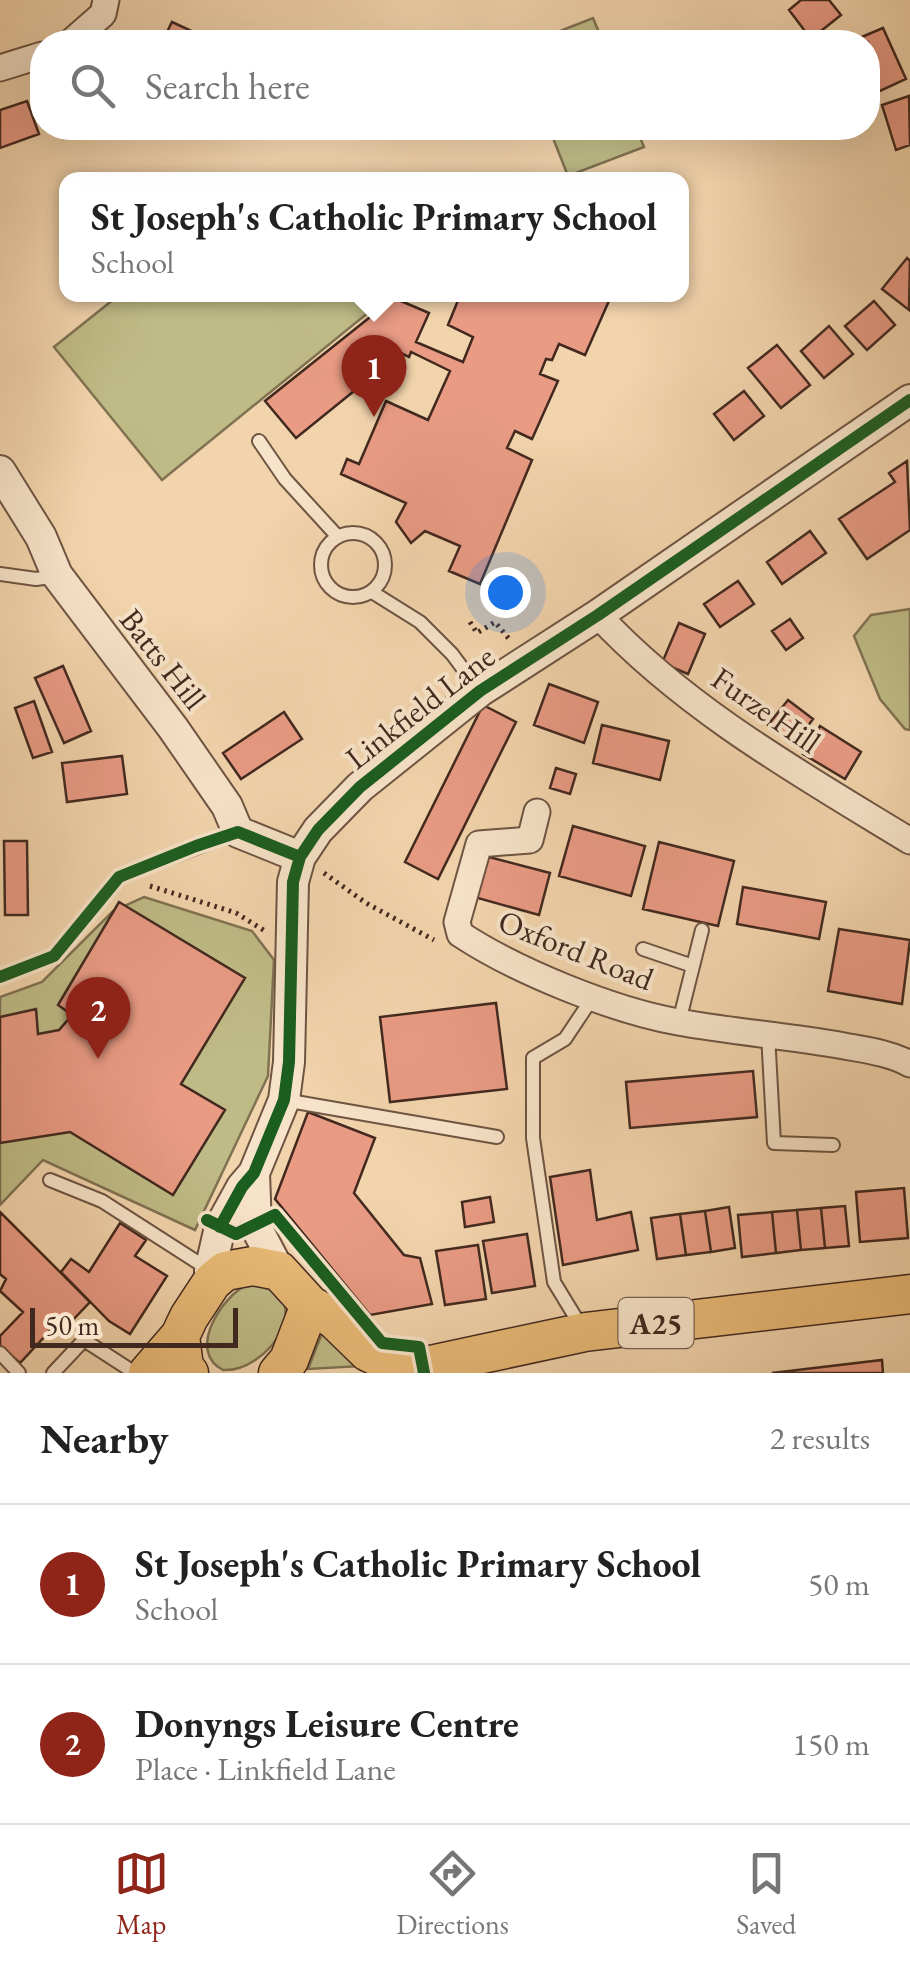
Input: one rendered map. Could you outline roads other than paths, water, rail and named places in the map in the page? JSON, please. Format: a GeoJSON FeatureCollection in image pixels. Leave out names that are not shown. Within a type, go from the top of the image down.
{"type":"FeatureCollection","features":[{"type":"Feature","properties":{"kind":"main road"},"geometry":{"type":"LineString","coordinates":[[148,1373],[180,1336],[211,1276],[253,1266],[279,1271]]}},
{"type":"Feature","properties":{"kind":"main road","name":"A25"},"geometry":{"type":"LineString","coordinates":[[279,1271],[310,1304],[334,1319],[368,1352],[399,1371],[585,1332],[910,1294]]}},
{"type":"Feature","properties":{"kind":"main road"},"geometry":{"type":"LineString","coordinates":[[278,1373],[296,1347],[310,1304]]}},
{"type":"Feature","properties":{"kind":"main road"},"geometry":{"type":"LineString","coordinates":[[180,1336],[184,1367],[189,1373]]}},
{"type":"Feature","properties":{"kind":"street"},"geometry":{"type":"LineString","coordinates":[[85,30],[103,14],[106,0]]}},
{"type":"Feature","properties":{"kind":"street"},"geometry":{"type":"LineString","coordinates":[[0,68],[30,59]]}},
{"type":"Feature","properties":{"kind":"street","name":"Linkfield Lane"},"geometry":{"type":"LineString","coordinates":[[211,1276],[220,1227],[254,1173],[284,1100],[294,882],[300,857],[318,830],[360,787],[480,692],[910,400]]}},
{"type":"Feature","properties":{"kind":"street","name":"Batts Hill"},"geometry":{"type":"LineString","coordinates":[[0,471],[41,537],[57,576],[173,728],[227,806],[238,832]]}},
{"type":"Feature","properties":{"kind":"street","name":"Furze Hill"},"geometry":{"type":"LineString","coordinates":[[598,615],[677,686],[772,756],[910,841]]}},
{"type":"Feature","properties":{"kind":"street","name":"Oxford Road"},"geometry":{"type":"LineString","coordinates":[[537,812],[530,840],[478,844],[457,922],[460,934],[578,993],[634,1012],[875,1052],[910,1064]]}},
{"type":"Feature","properties":{"kind":"street"},"geometry":{"type":"LineString","coordinates":[[238,832],[300,857]]}},
{"type":"Feature","properties":{"kind":"street","name":"Linkfield Lane"},"geometry":{"type":"LineString","coordinates":[[254,1173],[256,1227],[279,1271]]}},
{"type":"Feature","properties":{"kind":"lane"},"geometry":{"type":"LineString","coordinates":[[259,440],[285,479],[338,537]]}},
{"type":"Feature","properties":{"kind":"lane"},"geometry":{"type":"LineString","coordinates":[[359,534],[378,544],[386,564],[380,584],[372,592],[352,598],[326,583],[323,553],[338,537],[359,534]]}},
{"type":"Feature","properties":{"kind":"lane"},"geometry":{"type":"LineString","coordinates":[[0,574],[57,576]]}},
{"type":"Feature","properties":{"kind":"lane"},"geometry":{"type":"LineString","coordinates":[[372,592],[420,622],[452,654],[480,692]]}},
{"type":"Feature","properties":{"kind":"lane"},"geometry":{"type":"LineString","coordinates":[[0,978],[54,956],[118,876],[238,832]]}},
{"type":"Feature","properties":{"kind":"lane"},"geometry":{"type":"LineString","coordinates":[[679,1022],[702,930]]}},
{"type":"Feature","properties":{"kind":"lane"},"geometry":{"type":"LineString","coordinates":[[643,949],[693,966]]}},
{"type":"Feature","properties":{"kind":"lane"},"geometry":{"type":"LineString","coordinates":[[585,1332],[554,1282],[533,1138],[532,1058],[565,1040],[593,996]]}},
{"type":"Feature","properties":{"kind":"lane"},"geometry":{"type":"LineString","coordinates":[[768,1034],[774,1143],[833,1145]]}},
{"type":"Feature","properties":{"kind":"lane"},"geometry":{"type":"LineString","coordinates":[[284,1100],[497,1137]]}},
{"type":"Feature","properties":{"kind":"lane"},"geometry":{"type":"LineString","coordinates":[[50,1180],[102,1201],[211,1276]]}},
{"type":"Feature","properties":{"kind":"lane"},"geometry":{"type":"LineString","coordinates":[[53,1373],[84,1340],[135,1373]]}},
{"type":"Feature","properties":{"kind":"lane"},"geometry":{"type":"LineString","coordinates":[[0,1353],[20,1373]]}},
{"type":"Feature","properties":{"kind":"place","name":"St Joseph's Catholic Primary School"},"geometry":{"type":"Point","coordinates":[374,417]}},
{"type":"Feature","properties":{"kind":"place","name":"Donyngs Leisure Centre"},"geometry":{"type":"Point","coordinates":[98,1059]}}]}
